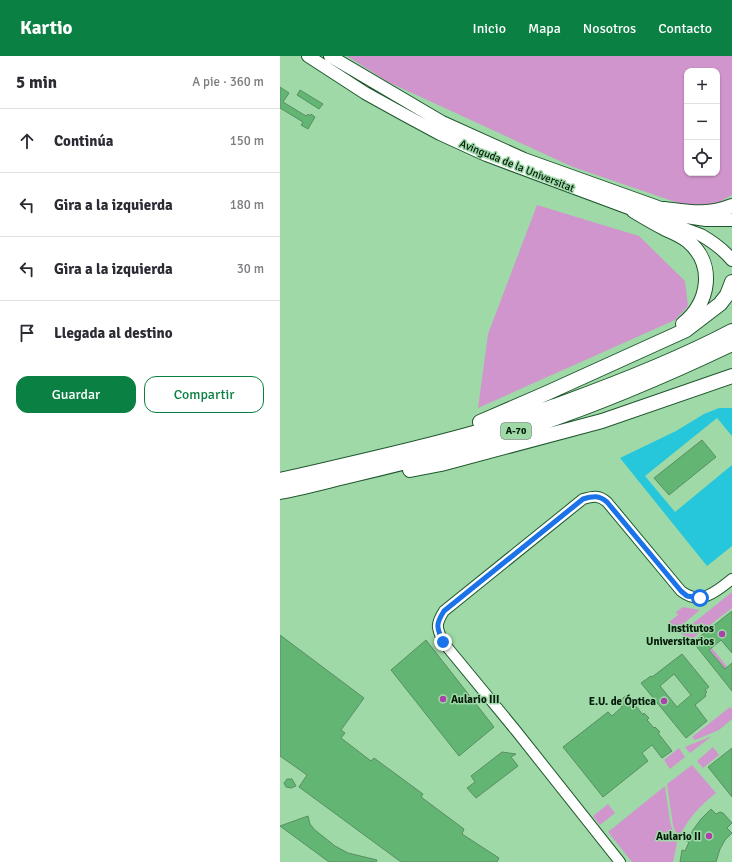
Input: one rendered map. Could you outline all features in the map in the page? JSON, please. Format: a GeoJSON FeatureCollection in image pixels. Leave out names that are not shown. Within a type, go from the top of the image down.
{"type":"FeatureCollection","features":[{"type":"Feature","properties":{"kind":"highway"},"geometry":{"type":"LineString","coordinates":[[664,209],[701,213],[720,211],[732,206]]}},
{"type":"Feature","properties":{"kind":"highway"},"geometry":{"type":"LineString","coordinates":[[631,354],[637,349],[670,333],[688,320],[696,311],[702,300],[706,279],[702,259],[696,249],[688,241],[634,211]]}},
{"type":"Feature","properties":{"kind":"highway"},"geometry":{"type":"LineString","coordinates":[[420,447],[444,434],[483,421],[547,394],[631,354],[686,330],[709,314],[720,304],[727,295],[732,282]]}},
{"type":"Feature","properties":{"kind":"highway","name":"A-70"},"geometry":{"type":"LineString","coordinates":[[280,480],[420,447],[515,420],[589,394],[732,336]]}},
{"type":"Feature","properties":{"kind":"highway","name":"A-70"},"geometry":{"type":"LineString","coordinates":[[285,491],[407,462],[471,445],[532,426],[615,396],[686,366],[732,336]]}},
{"type":"Feature","properties":{"kind":"highway"},"geometry":{"type":"LineString","coordinates":[[285,491],[344,484],[441,464],[602,421],[732,376]]}},
{"type":"Feature","properties":{"kind":"highway"},"geometry":{"type":"LineString","coordinates":[[672,397],[732,380]]}},
{"type":"Feature","properties":{"kind":"highway"},"geometry":{"type":"LineString","coordinates":[[672,397],[705,392],[732,384]]}},
{"type":"Feature","properties":{"kind":"main road","name":"Avinguda de la Universitat"},"geometry":{"type":"LineString","coordinates":[[308,56],[365,93],[440,134],[486,155],[701,235],[718,246],[732,260]]}},
{"type":"Feature","properties":{"kind":"main road","name":"Avinguda de la Universitat"},"geometry":{"type":"LineString","coordinates":[[330,56],[436,118],[524,158],[686,216],[706,220],[732,220]]}},
{"type":"Feature","properties":{"kind":"street"},"geometry":{"type":"LineString","coordinates":[[620,862],[517,732],[443,642],[437,629],[438,620],[444,611],[583,499],[592,496],[602,498],[607,502],[681,591],[687,596],[700,598],[713,594],[732,579]]}},
{"type":"Feature","properties":{"kind":"shaded area"},"geometry":{"type":"Polygon","coordinates":[[[347,56],[732,56],[732,195],[716,204],[690,207],[573,167],[388,82],[347,56]]]}},
{"type":"Feature","properties":{"kind":"shaded area"},"geometry":{"type":"Polygon","coordinates":[[[537,205],[639,236],[685,281],[688,306],[675,320],[478,408],[488,334],[537,205]]]}},
{"type":"Feature","properties":{"kind":"shaded area"},"geometry":{"type":"Polygon","coordinates":[[[732,592],[732,608],[688,642],[681,633],[732,592]]]}},
{"type":"Feature","properties":{"kind":"shaded area"},"geometry":{"type":"Polygon","coordinates":[[[683,607],[700,610],[676,630],[669,622],[678,615],[676,612],[683,607]]]}},
{"type":"Feature","properties":{"kind":"shaded area"},"geometry":{"type":"Polygon","coordinates":[[[711,647],[732,673],[731,676],[709,649],[711,647]]]}},
{"type":"Feature","properties":{"kind":"shaded area"},"geometry":{"type":"Polygon","coordinates":[[[730,707],[732,709],[732,719],[719,730],[695,740],[692,737],[730,707]]]}},
{"type":"Feature","properties":{"kind":"shaded area"},"geometry":{"type":"Polygon","coordinates":[[[712,736],[690,753],[685,747],[712,736]]]}},
{"type":"Feature","properties":{"kind":"shaded area"},"geometry":{"type":"Polygon","coordinates":[[[713,747],[719,755],[703,768],[697,761],[713,747]]]}},
{"type":"Feature","properties":{"kind":"shaded area"},"geometry":{"type":"Polygon","coordinates":[[[679,748],[685,757],[670,769],[664,760],[679,748]]]}},
{"type":"Feature","properties":{"kind":"shaded area"},"geometry":{"type":"Polygon","coordinates":[[[692,765],[716,793],[694,814],[678,839],[673,825],[667,784],[692,765]]]}},
{"type":"Feature","properties":{"kind":"shaded area"},"geometry":{"type":"Polygon","coordinates":[[[665,786],[670,822],[677,843],[673,862],[632,862],[608,832],[665,786]]]}},
{"type":"Feature","properties":{"kind":"shaded area"},"geometry":{"type":"Polygon","coordinates":[[[608,804],[615,813],[600,825],[593,816],[608,804]]]}},
{"type":"Feature","properties":{"kind":"water"},"geometry":{"type":"Polygon","coordinates":[[[719,408],[732,408],[732,436],[717,418],[645,476],[675,512],[732,465],[732,546],[707,566],[620,458],[676,431],[704,414],[719,408]]]}},
{"type":"Feature","properties":{"kind":"building"},"geometry":{"type":"Polygon","coordinates":[[[280,87],[289,93],[283,102],[306,116],[308,114],[310,116],[311,114],[315,117],[308,129],[301,125],[303,122],[280,108],[280,87]]]}},
{"type":"Feature","properties":{"kind":"building"},"geometry":{"type":"Polygon","coordinates":[[[300,90],[323,104],[319,109],[297,95],[300,90]]]}},
{"type":"Feature","properties":{"kind":"building"},"geometry":{"type":"Polygon","coordinates":[[[702,440],[716,457],[669,495],[654,478],[702,440]]]}},
{"type":"Feature","properties":{"kind":"building"},"geometry":{"type":"Polygon","coordinates":[[[732,611],[732,653],[721,640],[709,650],[725,669],[732,663],[732,691],[693,642],[732,611]]]}},
{"type":"Feature","properties":{"kind":"building"},"geometry":{"type":"Polygon","coordinates":[[[280,635],[364,698],[341,730],[345,733],[341,738],[371,761],[374,758],[423,794],[421,797],[464,829],[462,834],[499,858],[497,862],[401,862],[299,787],[307,775],[280,756],[280,635]]]}},
{"type":"Feature","properties":{"kind":"building","name":"Aulario III"},"geometry":{"type":"Polygon","coordinates":[[[426,640],[494,727],[459,756],[391,670],[426,640]]]}},
{"type":"Feature","properties":{"kind":"building","name":"E.U. de Óptica"},"geometry":{"type":"Polygon","coordinates":[[[682,654],[709,687],[705,690],[707,692],[705,694],[706,696],[695,705],[707,721],[686,738],[641,683],[651,676],[652,677],[682,654]],[[674,674],[660,686],[677,707],[691,695],[674,674]]]}},
{"type":"Feature","properties":{"kind":"building"},"geometry":{"type":"Polygon","coordinates":[[[627,695],[637,704],[636,706],[643,715],[644,713],[649,718],[647,720],[660,732],[658,733],[672,751],[662,758],[652,745],[642,753],[648,761],[603,797],[563,747],[608,712],[612,716],[622,707],[618,702],[627,695]]]}},
{"type":"Feature","properties":{"kind":"building"},"geometry":{"type":"Polygon","coordinates":[[[732,748],[732,797],[708,767],[732,748]]]}},
{"type":"Feature","properties":{"kind":"building"},"geometry":{"type":"Polygon","coordinates":[[[502,752],[516,754],[511,757],[518,766],[476,798],[467,788],[475,782],[471,776],[502,752]]]}},
{"type":"Feature","properties":{"kind":"building"},"geometry":{"type":"Polygon","coordinates":[[[287,779],[292,779],[296,786],[291,788],[286,787],[284,783],[287,779]]]}},
{"type":"Feature","properties":{"kind":"building","name":"Aulario II"},"geometry":{"type":"Polygon","coordinates":[[[711,809],[716,814],[720,812],[723,813],[732,823],[727,828],[732,833],[725,840],[720,849],[716,862],[680,862],[682,850],[685,851],[689,842],[687,841],[693,830],[711,809]]]}},
{"type":"Feature","properties":{"kind":"building"},"geometry":{"type":"Polygon","coordinates":[[[308,816],[310,824],[315,830],[335,846],[348,853],[377,860],[376,862],[329,862],[280,826],[308,816]]]}},
{"type":"Feature","properties":{"kind":"place","name":"Institutos Universitarios"},"geometry":{"type":"Point","coordinates":[722,634]}},
{"type":"Feature","properties":{"kind":"place","name":"Aulario III"},"geometry":{"type":"Point","coordinates":[443,699]}},
{"type":"Feature","properties":{"kind":"place","name":"E.U. de Óptica"},"geometry":{"type":"Point","coordinates":[664,701]}},
{"type":"Feature","properties":{"kind":"place","name":"Aulario II"},"geometry":{"type":"Point","coordinates":[709,836]}},
{"type":"Feature","properties":{"kind":"route"},"geometry":{"type":"LineString","coordinates":[[443,642],[437,629],[438,620],[444,611],[583,499],[592,496],[598,496],[607,502],[681,591],[687,596],[700,598]]}}]}
